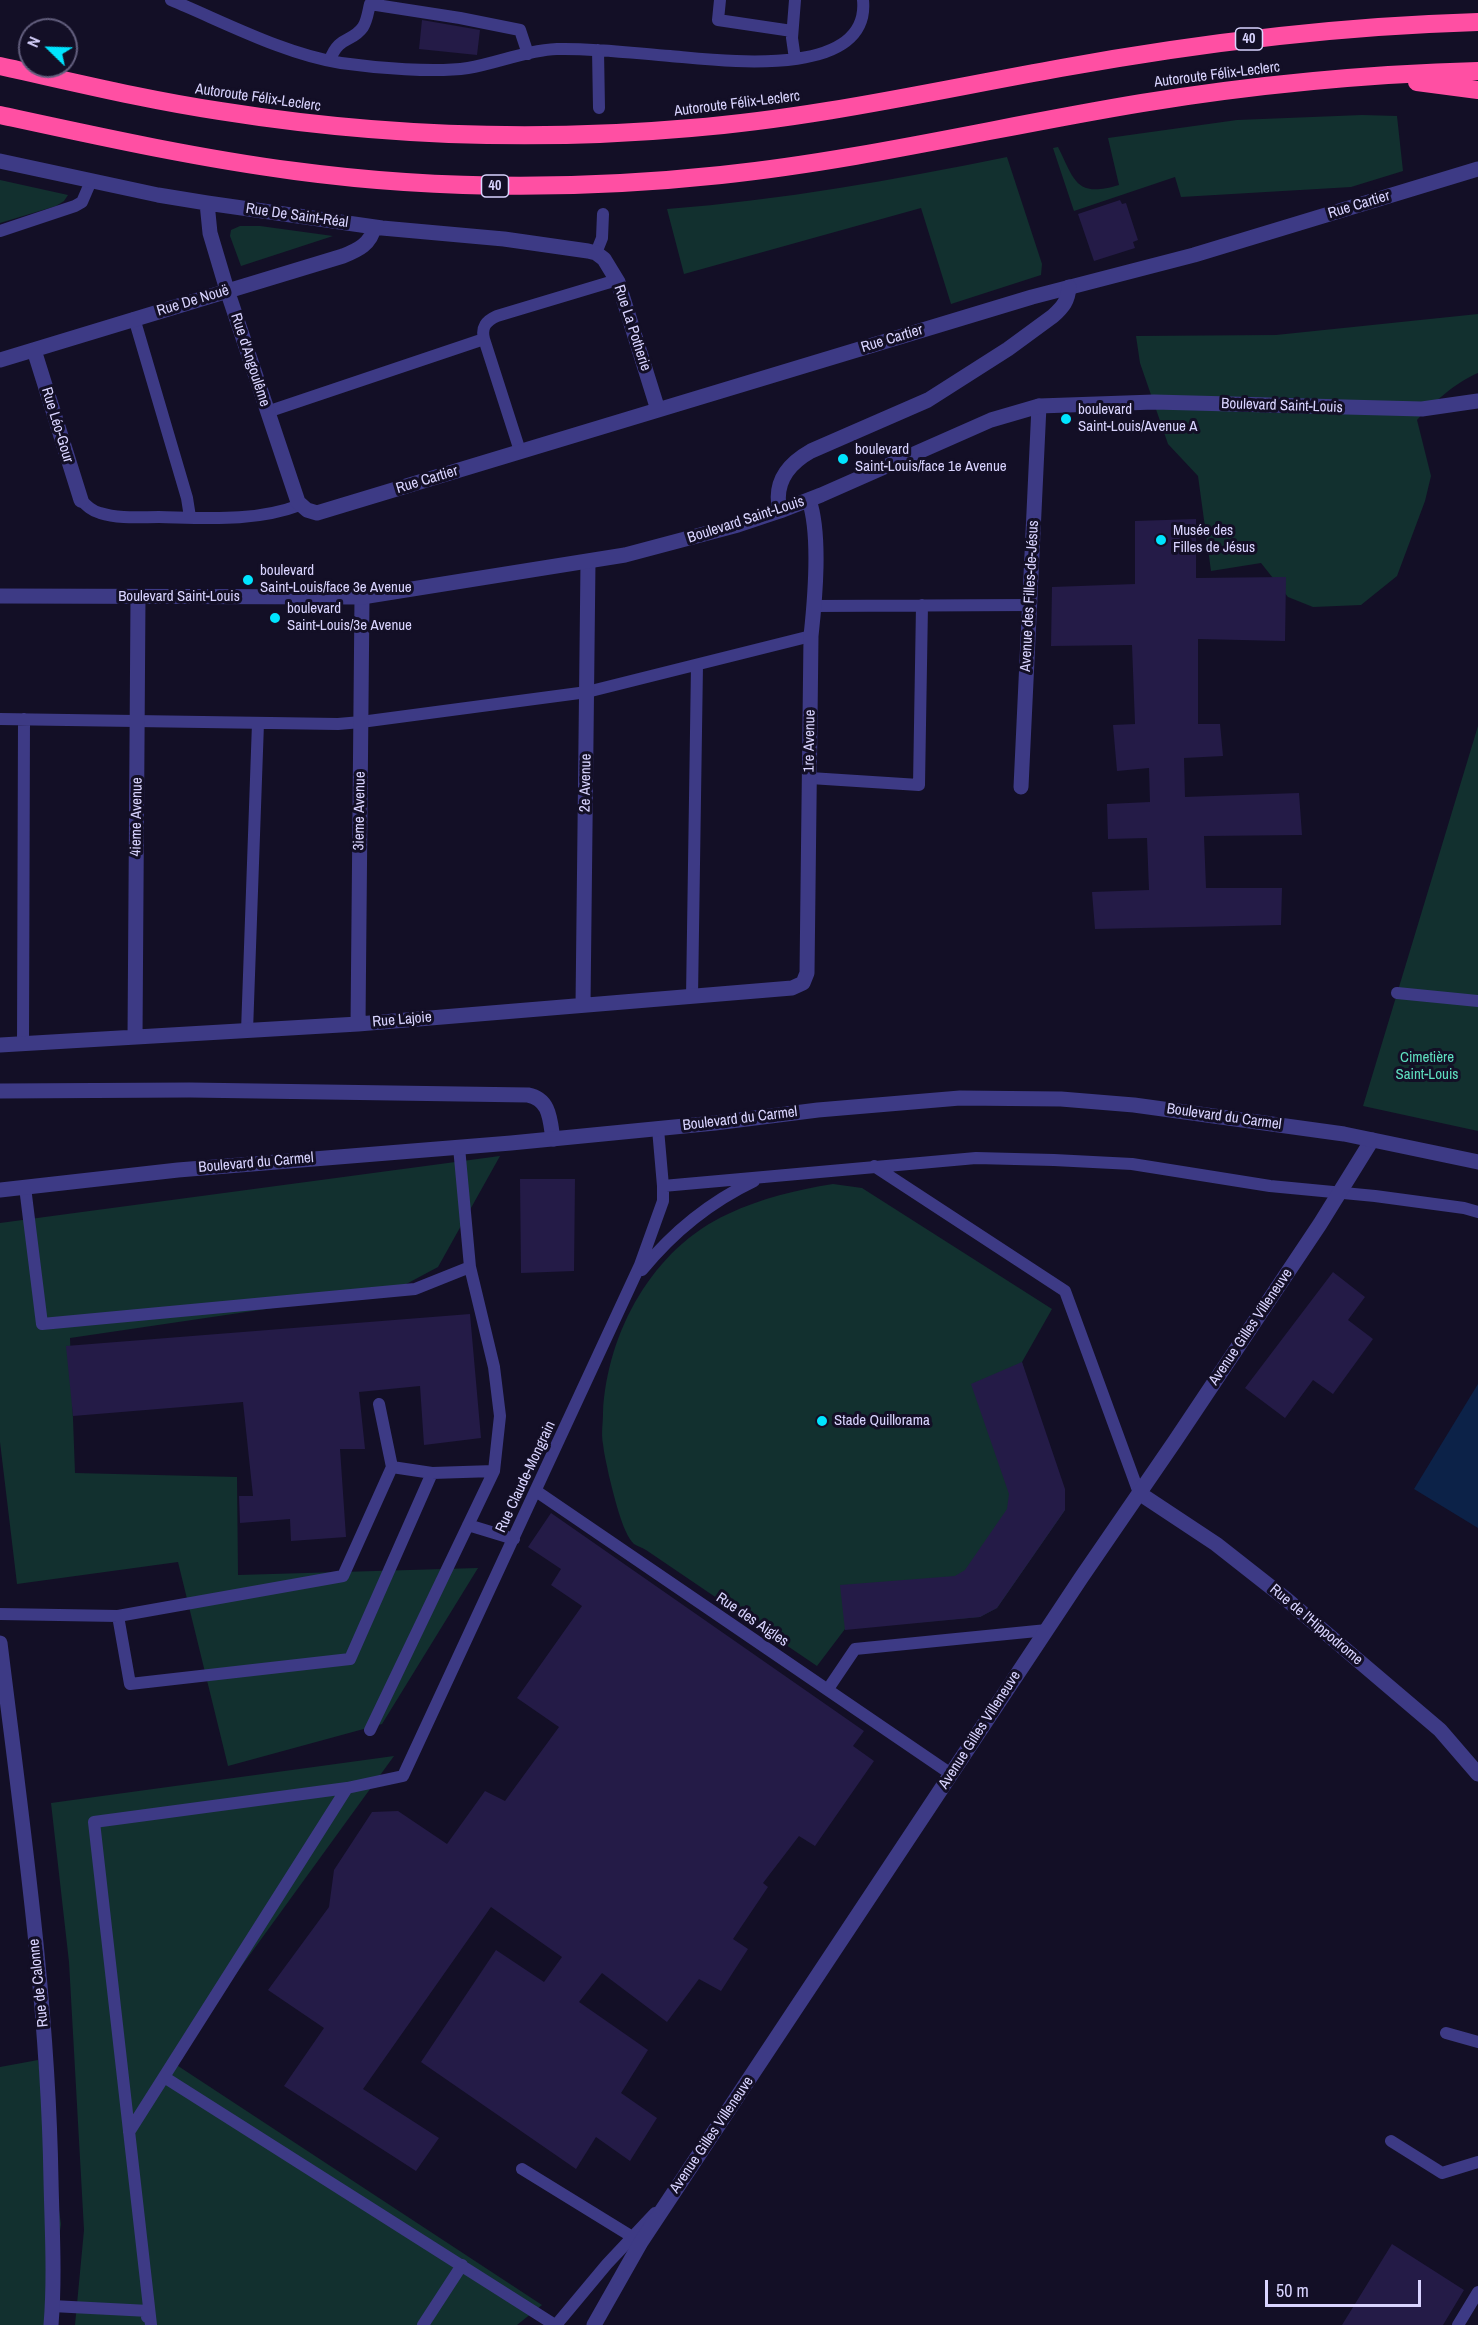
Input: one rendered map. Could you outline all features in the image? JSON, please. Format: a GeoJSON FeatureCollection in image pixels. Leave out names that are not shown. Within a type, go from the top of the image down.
{"type":"FeatureCollection","features":[{"type":"Feature","properties":{"kind":"highway","name":"Autoroute Félix-Leclerc"},"geometry":{"type":"LineString","coordinates":[[0,66],[170,102],[245,115],[355,129],[466,136],[590,135],[702,128],[859,106],[1030,74],[1231,41],[1365,28],[1478,22]]}},
{"type":"Feature","properties":{"kind":"highway","name":"Autoroute Félix-Leclerc"},"geometry":{"type":"LineString","coordinates":[[0,115],[133,143],[270,168],[380,180],[497,186],[606,184],[740,173],[1215,92],[1367,76],[1478,71]]}},
{"type":"Feature","properties":{"kind":"highway"},"geometry":{"type":"LineString","coordinates":[[1367,76],[1478,90]]}},
{"type":"Feature","properties":{"kind":"street","name":"Rue De Saint-Réal"},"geometry":{"type":"LineString","coordinates":[[0,161],[207,203],[374,226],[504,239],[596,253]]}},
{"type":"Feature","properties":{"kind":"street","name":"Rue Cartier"},"geometry":{"type":"LineString","coordinates":[[304,508],[320,512],[1069,287],[1194,255],[1478,169]]}},
{"type":"Feature","properties":{"kind":"street","name":"Rue d'Angoulême"},"geometry":{"type":"LineString","coordinates":[[207,203],[210,233],[227,290],[267,412],[304,508]]}},
{"type":"Feature","properties":{"kind":"street","name":"Rue De Nouë"},"geometry":{"type":"LineString","coordinates":[[0,360],[349,253],[369,241],[374,226]]}},
{"type":"Feature","properties":{"kind":"street","name":"Rue La Potherie"},"geometry":{"type":"LineString","coordinates":[[596,253],[607,263],[617,280],[658,410]]}},
{"type":"Feature","properties":{"kind":"street"},"geometry":{"type":"LineString","coordinates":[[780,511],[777,495],[779,487],[784,475],[795,461],[811,451],[928,400],[957,383],[1058,312],[1067,299],[1069,287]]}},
{"type":"Feature","properties":{"kind":"street","name":"Rue Léo-Gour"},"geometry":{"type":"LineString","coordinates":[[34,350],[81,500]]}},
{"type":"Feature","properties":{"kind":"street","name":"Boulevard Saint-Louis"},"geometry":{"type":"LineString","coordinates":[[0,596],[362,597],[588,562],[656,548],[780,511],[991,420],[1039,406],[1155,402],[1422,409],[1478,401]]}},
{"type":"Feature","properties":{"kind":"street","name":"Avenue des Filles-de-Jésus"},"geometry":{"type":"LineString","coordinates":[[1022,787],[1039,406]]}},
{"type":"Feature","properties":{"kind":"street","name":"1re Avenue"},"geometry":{"type":"LineString","coordinates":[[803,983],[807,973],[811,636],[814,606],[815,529],[809,500]]}},
{"type":"Feature","properties":{"kind":"street","name":"2e Avenue"},"geometry":{"type":"LineString","coordinates":[[583,1005],[588,562]]}},
{"type":"Feature","properties":{"kind":"street","name":"4ieme Avenue"},"geometry":{"type":"LineString","coordinates":[[135,1037],[138,597]]}},
{"type":"Feature","properties":{"kind":"street","name":"3ieme Avenue"},"geometry":{"type":"LineString","coordinates":[[358,1024],[362,597]]}},
{"type":"Feature","properties":{"kind":"street","name":"Rue Lajoie"},"geometry":{"type":"LineString","coordinates":[[0,1046],[358,1024],[792,988],[803,983]]}},
{"type":"Feature","properties":{"kind":"street"},"geometry":{"type":"LineString","coordinates":[[0,1091],[457,1092],[528,1095],[539,1098],[547,1107],[553,1139]]}},
{"type":"Feature","properties":{"kind":"street","name":"Boulevard du Carmel"},"geometry":{"type":"LineString","coordinates":[[0,1190],[178,1170],[553,1139],[818,1110],[960,1098],[1049,1099],[1134,1105],[1235,1118],[1372,1140],[1478,1162]]}},
{"type":"Feature","properties":{"kind":"street","name":"Avenue Gilles Villeneuve"},"geometry":{"type":"LineString","coordinates":[[594,2325],[636,2239],[670,2198],[1339,1194],[1372,1140]]}},
{"type":"Feature","properties":{"kind":"street","name":"Rue de l'Hippodrome"},"geometry":{"type":"LineString","coordinates":[[1139,1493],[1216,1544],[1286,1599],[1440,1730],[1478,1774]]}},
{"type":"Feature","properties":{"kind":"street","name":"Rue de Calonne"},"geometry":{"type":"LineString","coordinates":[[0,1644],[38,1965],[49,2081],[53,2270],[51,2325]]}},
{"type":"Feature","properties":{"kind":"lane"},"geometry":{"type":"LineString","coordinates":[[171,0],[274,43],[330,60],[355,64],[452,69],[469,68],[559,49],[759,63],[795,59],[840,46],[851,38],[862,20],[863,0]]}},
{"type":"Feature","properties":{"kind":"lane"},"geometry":{"type":"LineString","coordinates":[[720,0],[718,20],[792,31]]}},
{"type":"Feature","properties":{"kind":"lane"},"geometry":{"type":"LineString","coordinates":[[795,0],[792,31],[795,59]]}},
{"type":"Feature","properties":{"kind":"lane"},"geometry":{"type":"LineString","coordinates":[[330,60],[337,45],[362,29],[370,4],[520,30],[528,54]]}},
{"type":"Feature","properties":{"kind":"lane"},"geometry":{"type":"LineString","coordinates":[[598,50],[599,108]]}},
{"type":"Feature","properties":{"kind":"lane"},"geometry":{"type":"LineString","coordinates":[[0,231],[75,207],[82,202],[91,181]]}},
{"type":"Feature","properties":{"kind":"lane"},"geometry":{"type":"LineString","coordinates":[[596,253],[602,238],[603,214]]}},
{"type":"Feature","properties":{"kind":"lane"},"geometry":{"type":"LineString","coordinates":[[520,451],[484,339],[483,330],[486,322],[497,315],[617,280]]}},
{"type":"Feature","properties":{"kind":"lane"},"geometry":{"type":"LineString","coordinates":[[134,318],[187,498],[190,518]]}},
{"type":"Feature","properties":{"kind":"lane"},"geometry":{"type":"LineString","coordinates":[[267,412],[484,339]]}},
{"type":"Feature","properties":{"kind":"lane"},"geometry":{"type":"LineString","coordinates":[[81,500],[91,510],[110,515],[190,518],[260,515],[304,508]]}},
{"type":"Feature","properties":{"kind":"lane"},"geometry":{"type":"LineString","coordinates":[[810,778],[919,785],[922,604]]}},
{"type":"Feature","properties":{"kind":"lane"},"geometry":{"type":"LineString","coordinates":[[814,606],[1030,605]]}},
{"type":"Feature","properties":{"kind":"lane"},"geometry":{"type":"LineString","coordinates":[[0,719],[338,724],[361,722],[587,692],[811,636]]}},
{"type":"Feature","properties":{"kind":"lane"},"geometry":{"type":"LineString","coordinates":[[692,997],[697,665]]}},
{"type":"Feature","properties":{"kind":"lane"},"geometry":{"type":"LineString","coordinates":[[23,1044],[24,719]]}},
{"type":"Feature","properties":{"kind":"lane"},"geometry":{"type":"LineString","coordinates":[[248,1031],[258,723]]}},
{"type":"Feature","properties":{"kind":"lane"},"geometry":{"type":"LineString","coordinates":[[1397,993],[1478,1001]]}},
{"type":"Feature","properties":{"kind":"lane","name":"Rue Claude-Mongrain"},"geometry":{"type":"LineString","coordinates":[[347,1788],[403,1776],[537,1491],[631,1283],[663,1201],[658,1129]]}},
{"type":"Feature","properties":{"kind":"lane"},"geometry":{"type":"LineString","coordinates":[[369,1730],[494,1471],[500,1416],[494,1367],[470,1267],[459,1147]]}},
{"type":"Feature","properties":{"kind":"lane"},"geometry":{"type":"LineString","coordinates":[[663,1186],[976,1158],[1121,1163],[1339,1194],[1375,1196],[1464,1208],[1478,1212]]}},
{"type":"Feature","properties":{"kind":"lane"},"geometry":{"type":"LineString","coordinates":[[874,1166],[1065,1291],[1139,1493]]}},
{"type":"Feature","properties":{"kind":"lane"},"geometry":{"type":"LineString","coordinates":[[631,1283],[654,1256],[698,1215],[732,1192],[766,1176]]}},
{"type":"Feature","properties":{"kind":"lane"},"geometry":{"type":"LineString","coordinates":[[26,1187],[42,1324],[415,1289],[470,1267]]}},
{"type":"Feature","properties":{"kind":"lane"},"geometry":{"type":"LineString","coordinates":[[0,1614],[118,1616],[343,1576],[392,1467],[379,1404]]}},
{"type":"Feature","properties":{"kind":"lane"},"geometry":{"type":"LineString","coordinates":[[392,1467],[432,1473],[494,1471]]}},
{"type":"Feature","properties":{"kind":"lane"},"geometry":{"type":"LineString","coordinates":[[118,1616],[130,1684],[350,1659],[432,1473]]}},
{"type":"Feature","properties":{"kind":"lane","name":"Rue des Aigles"},"geometry":{"type":"LineString","coordinates":[[537,1491],[951,1774]]}},
{"type":"Feature","properties":{"kind":"lane"},"geometry":{"type":"LineString","coordinates":[[468,1525],[514,1539]]}},
{"type":"Feature","properties":{"kind":"lane"},"geometry":{"type":"LineString","coordinates":[[828,1689],[855,1648],[1047,1630]]}},
{"type":"Feature","properties":{"kind":"lane"},"geometry":{"type":"LineString","coordinates":[[129,2132],[347,1788]]}},
{"type":"Feature","properties":{"kind":"lane"},"geometry":{"type":"LineString","coordinates":[[151,2325],[94,1821],[347,1788]]}},
{"type":"Feature","properties":{"kind":"lane"},"geometry":{"type":"LineString","coordinates":[[1446,2033],[1478,2042]]}},
{"type":"Feature","properties":{"kind":"lane"},"geometry":{"type":"LineString","coordinates":[[164,2077],[555,2325],[636,2239],[522,2169]]}},
{"type":"Feature","properties":{"kind":"lane"},"geometry":{"type":"LineString","coordinates":[[1390,2141],[1442,2173],[1478,2162]]}},
{"type":"Feature","properties":{"kind":"lane"},"geometry":{"type":"LineString","coordinates":[[423,2325],[462,2265]]}},
{"type":"Feature","properties":{"kind":"lane"},"geometry":{"type":"LineString","coordinates":[[1458,2325],[1478,2292]]}},
{"type":"Feature","properties":{"kind":"lane"},"geometry":{"type":"LineString","coordinates":[[52,2306],[149,2311]]}},
{"type":"Feature","properties":{"kind":"lane"},"geometry":{"type":"LineString","coordinates":[[145,2325],[149,2311]]}},
{"type":"Feature","properties":{"kind":"green space"},"geometry":{"type":"Polygon","coordinates":[[[1362,115],[1397,116],[1403,171],[1351,187],[1181,197],[1175,177],[1074,211],[1053,148],[1058,147],[1079,184],[1085,188],[1105,188],[1119,185],[1108,138],[1237,120],[1362,115]]]}},
{"type":"Feature","properties":{"kind":"green space"},"geometry":{"type":"Polygon","coordinates":[[[1007,157],[1042,264],[1041,275],[951,304],[921,208],[684,274],[667,209],[838,188],[1007,157]]]}},
{"type":"Feature","properties":{"kind":"green space"},"geometry":{"type":"Polygon","coordinates":[[[0,180],[68,195],[56,206],[0,223],[0,180]]]}},
{"type":"Feature","properties":{"kind":"green space"},"geometry":{"type":"Polygon","coordinates":[[[240,226],[260,226],[333,236],[241,266],[230,236],[231,230],[240,226]]]}},
{"type":"Feature","properties":{"kind":"green space"},"geometry":{"type":"Polygon","coordinates":[[[1478,314],[1478,373],[1445,394],[1417,420],[1431,476],[1425,501],[1397,576],[1361,605],[1313,607],[1288,597],[1261,563],[1211,571],[1198,476],[1168,444],[1140,363],[1136,336],[1276,335],[1478,314]]]}},
{"type":"Feature","properties":{"kind":"green space","name":"Cimetière Saint-Louis"},"geometry":{"type":"Polygon","coordinates":[[[1478,726],[1478,1131],[1363,1106],[1478,726]]]}},
{"type":"Feature","properties":{"kind":"green space"},"geometry":{"type":"Polygon","coordinates":[[[500,1156],[438,1267],[395,1290],[70,1338],[75,1473],[237,1477],[238,1575],[478,1568],[382,1724],[228,1766],[178,1562],[17,1584],[0,1442],[0,1223],[500,1156]]]}},
{"type":"Feature","properties":{"kind":"green space","name":"Stade Quillorama"},"geometry":{"type":"Polygon","coordinates":[[[833,1184],[862,1188],[1052,1309],[1022,1362],[1065,1510],[997,1608],[980,1617],[845,1629],[817,1666],[634,1544],[622,1522],[609,1476],[602,1428],[606,1383],[625,1323],[639,1296],[677,1248],[701,1229],[741,1208],[779,1195],[833,1184]]]}},
{"type":"Feature","properties":{"kind":"green space"},"geometry":{"type":"Polygon","coordinates":[[[394,1756],[172,2062],[542,2305],[517,2325],[75,2325],[84,2230],[69,1962],[51,1803],[394,1756]]]}},
{"type":"Feature","properties":{"kind":"green space"},"geometry":{"type":"Polygon","coordinates":[[[38,2060],[61,2224],[47,2325],[0,2325],[0,2067],[38,2060]]]}},
{"type":"Feature","properties":{"kind":"water"},"geometry":{"type":"Polygon","coordinates":[[[1478,1384],[1478,1528],[1414,1489],[1478,1384]]]}},
{"type":"Feature","properties":{"kind":"building"},"geometry":{"type":"Polygon","coordinates":[[[422,20],[480,30],[477,55],[419,49],[422,20]]]}},
{"type":"Feature","properties":{"kind":"building"},"geometry":{"type":"Polygon","coordinates":[[[1120,200],[1122,204],[1126,203],[1138,240],[1133,242],[1135,248],[1094,261],[1078,214],[1120,200]]]}},
{"type":"Feature","properties":{"kind":"building"},"geometry":{"type":"Polygon","coordinates":[[[1196,519],[1196,578],[1286,577],[1285,641],[1198,639],[1198,724],[1220,724],[1223,756],[1184,758],[1185,797],[1299,793],[1302,835],[1204,836],[1206,888],[1282,888],[1281,925],[1095,929],[1092,892],[1149,890],[1147,838],[1108,839],[1107,804],[1150,802],[1149,768],[1117,771],[1113,725],[1135,724],[1132,645],[1051,646],[1052,587],[1135,584],[1135,521],[1196,519]]]}},
{"type":"Feature","properties":{"kind":"building"},"geometry":{"type":"Polygon","coordinates":[[[520,1179],[575,1179],[574,1271],[521,1273],[520,1179]]]}},
{"type":"Feature","properties":{"kind":"building"},"geometry":{"type":"Polygon","coordinates":[[[1333,1272],[1365,1297],[1348,1320],[1373,1339],[1333,1394],[1313,1380],[1285,1418],[1245,1388],[1333,1272]]]}},
{"type":"Feature","properties":{"kind":"building"},"geometry":{"type":"Polygon","coordinates":[[[470,1314],[481,1438],[424,1445],[420,1386],[359,1392],[365,1449],[340,1449],[346,1537],[291,1541],[290,1519],[240,1523],[239,1496],[253,1496],[243,1402],[73,1416],[66,1346],[470,1314]]]}},
{"type":"Feature","properties":{"kind":"building"},"geometry":{"type":"Polygon","coordinates":[[[1022,1362],[1065,1489],[1065,1510],[997,1608],[980,1617],[845,1630],[840,1585],[955,1576],[965,1570],[1007,1509],[1009,1494],[971,1384],[1022,1362]]]}},
{"type":"Feature","properties":{"kind":"building"},"geometry":{"type":"Polygon","coordinates":[[[551,1513],[864,1731],[853,1746],[874,1761],[815,1846],[799,1836],[763,1883],[768,1887],[733,1939],[748,1949],[721,1991],[699,1979],[667,2022],[602,1973],[579,2002],[648,2050],[621,2093],[657,2118],[630,2161],[596,2137],[576,2169],[421,2062],[496,1950],[544,1982],[562,1957],[491,1907],[363,2089],[439,2138],[416,2171],[284,2086],[324,2028],[268,1990],[329,1907],[334,1870],[372,1812],[398,1811],[447,1844],[485,1791],[505,1801],[559,1727],[517,1698],[582,1606],[551,1585],[561,1569],[528,1547],[551,1513]]]}},
{"type":"Feature","properties":{"kind":"building"},"geometry":{"type":"Polygon","coordinates":[[[1392,2244],[1464,2290],[1443,2325],[1342,2325],[1392,2244]]]}},
{"type":"Feature","properties":{"kind":"place","name":"boulevard Saint-Louis/Avenue A"},"geometry":{"type":"Point","coordinates":[1066,419]}},
{"type":"Feature","properties":{"kind":"place","name":"boulevard Saint-Louis/face 1e Avenue"},"geometry":{"type":"Point","coordinates":[843,459]}},
{"type":"Feature","properties":{"kind":"place","name":"Musée des Filles de Jésus"},"geometry":{"type":"Point","coordinates":[1161,540]}},
{"type":"Feature","properties":{"kind":"place","name":"boulevard Saint-Louis/face 3e Avenue"},"geometry":{"type":"Point","coordinates":[248,580]}},
{"type":"Feature","properties":{"kind":"place","name":"boulevard Saint-Louis/3e Avenue"},"geometry":{"type":"Point","coordinates":[275,618]}},
{"type":"Feature","properties":{"kind":"place","name":"Stade Quillorama"},"geometry":{"type":"Point","coordinates":[822,1421]}}]}
